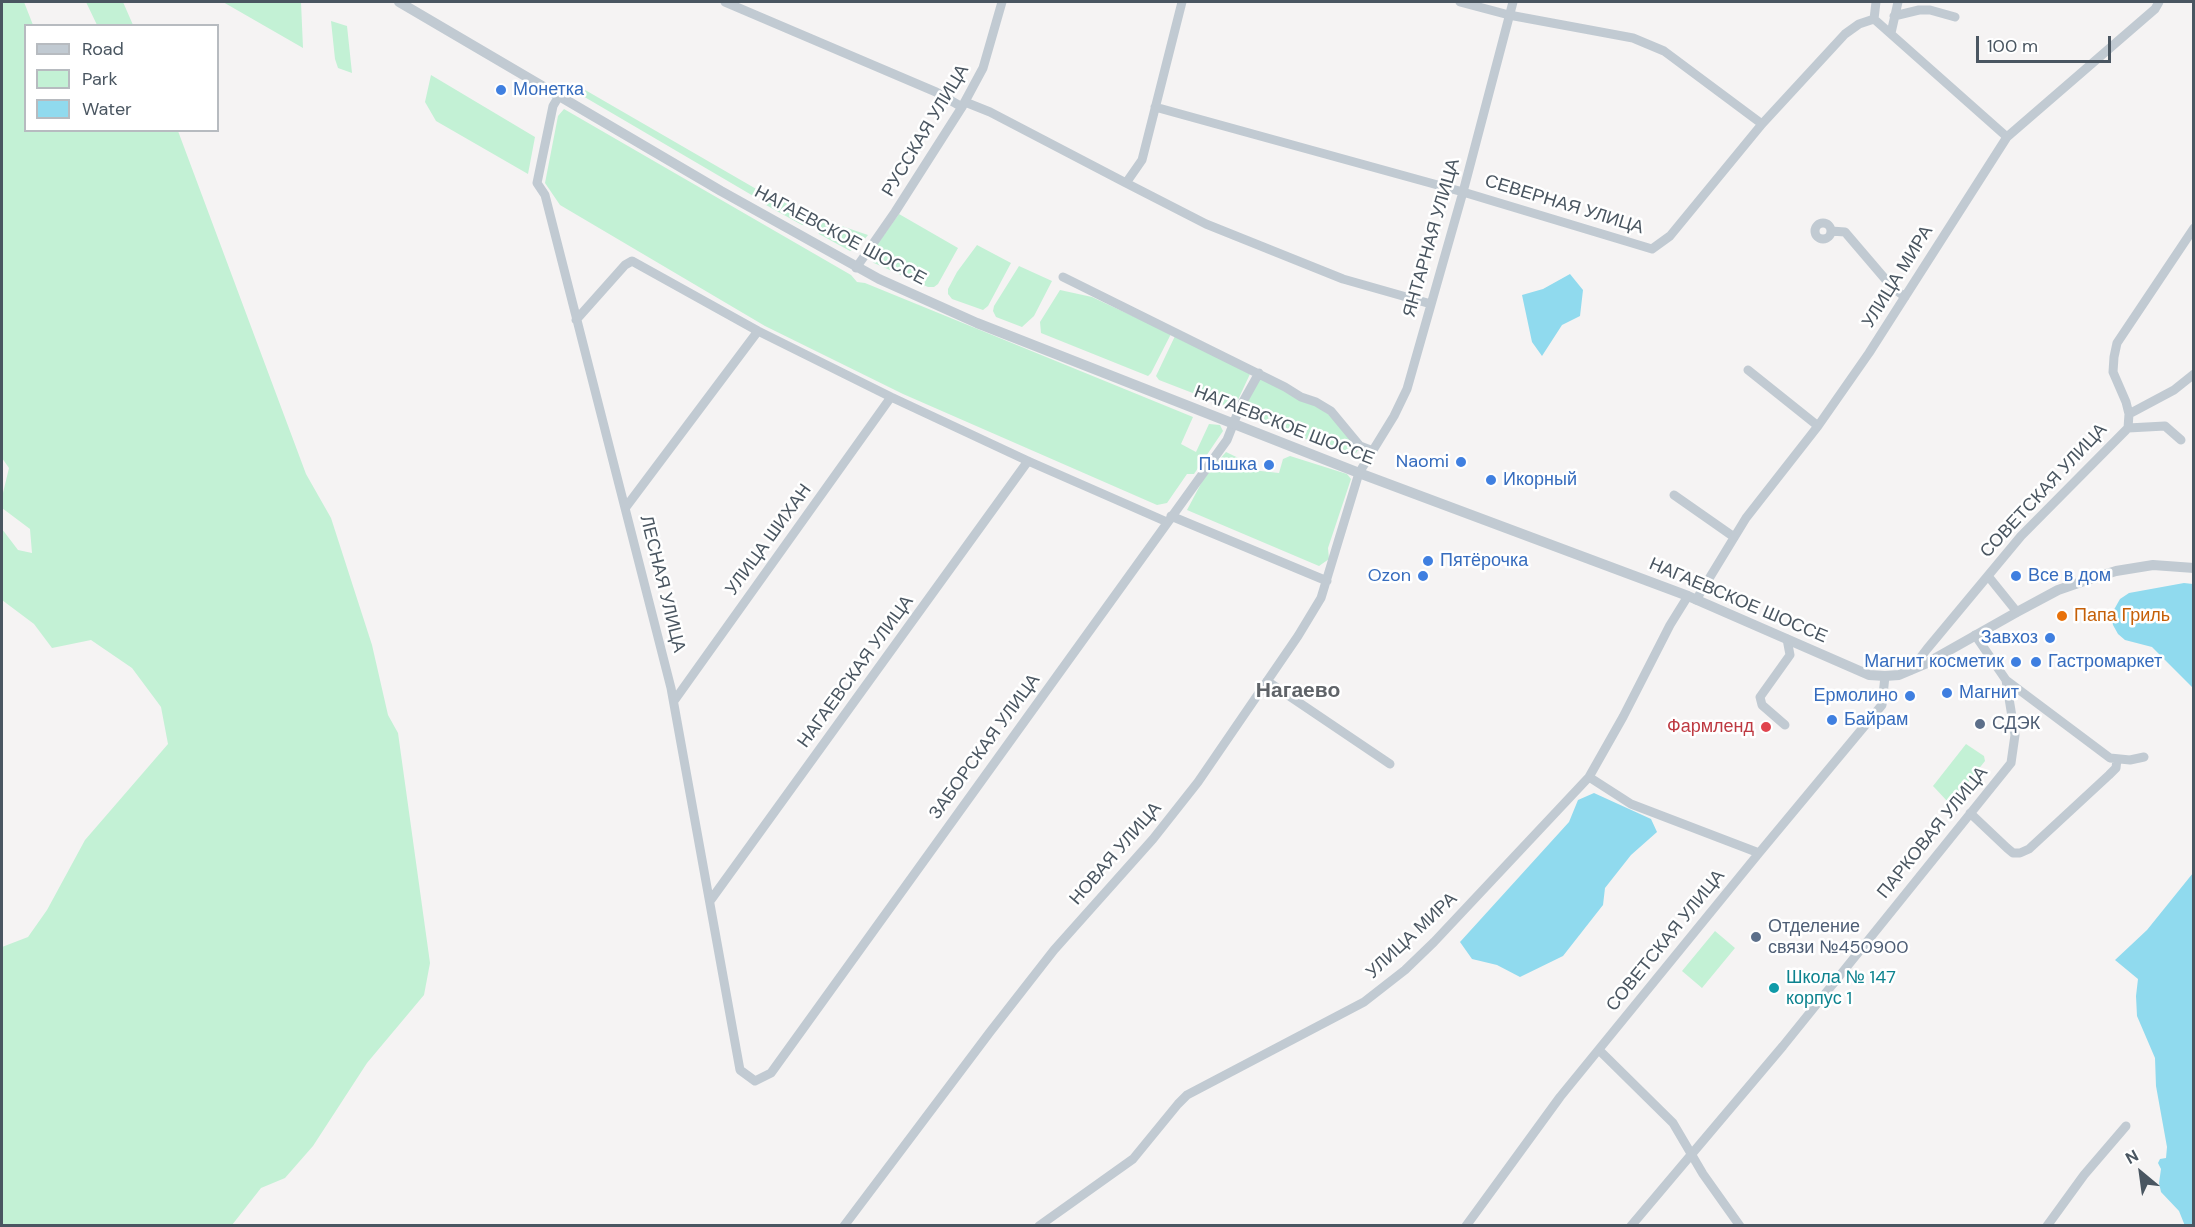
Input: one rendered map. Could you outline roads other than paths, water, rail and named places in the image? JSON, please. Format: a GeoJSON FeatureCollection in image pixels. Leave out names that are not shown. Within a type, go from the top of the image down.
{"type":"FeatureCollection","features":[{"type":"Feature","properties":{"kind":"street","name":"НАГАЕВСКОЕ ШОССЕ"},"geometry":{"type":"LineString","coordinates":[[399,2],[856,268],[977,323],[1359,473],[1692,598],[1869,675],[1885,676],[1925,664],[1975,634],[2058,590],[2116,572],[2153,565],[2193,568]]}},
{"type":"Feature","properties":{"kind":"street"},"geometry":{"type":"LineString","coordinates":[[725,2],[964,105],[990,112],[1206,224],[1343,279],[1431,304]]}},
{"type":"Feature","properties":{"kind":"street","name":"РУССКАЯ УЛИЦА"},"geometry":{"type":"LineString","coordinates":[[856,268],[964,105],[983,68],[1002,2]]}},
{"type":"Feature","properties":{"kind":"street"},"geometry":{"type":"LineString","coordinates":[[1126,183],[1142,160],[1182,2]]}},
{"type":"Feature","properties":{"kind":"street"},"geometry":{"type":"LineString","coordinates":[[1460,2],[1509,15],[1633,38],[1664,51],[1762,124]]}},
{"type":"Feature","properties":{"kind":"street","name":"ЯНТАРНАЯ УЛИЦА"},"geometry":{"type":"LineString","coordinates":[[1359,473],[1394,416],[1407,389],[1463,192],[1513,2]]}},
{"type":"Feature","properties":{"kind":"street"},"geometry":{"type":"LineString","coordinates":[[1876,2],[1874,19],[2007,137]]}},
{"type":"Feature","properties":{"kind":"street"},"geometry":{"type":"LineString","coordinates":[[1891,33],[1898,2]]}},
{"type":"Feature","properties":{"kind":"street","name":"УЛИЦА МИРА"},"geometry":{"type":"LineString","coordinates":[[1039,1226],[1134,1159],[1187,1095],[1341,1015],[1381,990],[1434,942],[1589,777],[1670,625],[1692,598],[1746,518],[1818,426],[1869,354],[2007,137],[2146,17],[2159,2]]}},
{"type":"Feature","properties":{"kind":"street"},"geometry":{"type":"LineString","coordinates":[[1894,16],[1919,10],[1930,10],[1955,17]]}},
{"type":"Feature","properties":{"kind":"street","name":"СЕВЕРНАЯ УЛИЦА"},"geometry":{"type":"LineString","coordinates":[[1155,107],[1463,192],[1652,249],[1670,236],[1762,124],[1845,34],[1859,24],[1874,19]]}},
{"type":"Feature","properties":{"kind":"street","name":"ЛЕСНАЯ УЛИЦА"},"geometry":{"type":"LineString","coordinates":[[559,96],[553,106],[537,183],[546,195],[674,701],[740,1070],[754,1081]]}},
{"type":"Feature","properties":{"kind":"street","name":"СОВЕТСКАЯ УЛИЦА"},"geometry":{"type":"LineString","coordinates":[[1911,670],[2021,536],[2128,428],[2129,414],[2113,372],[2117,344],[2193,228]]}},
{"type":"Feature","properties":{"kind":"street"},"geometry":{"type":"LineString","coordinates":[[1831,231],[1845,232],[1892,287],[1905,297]]}},
{"type":"Feature","properties":{"kind":"street"},"geometry":{"type":"LineString","coordinates":[[576,320],[625,265],[632,261],[758,331],[1028,461],[1327,581]]}},
{"type":"Feature","properties":{"kind":"street"},"geometry":{"type":"LineString","coordinates":[[1063,277],[1331,411],[1360,446],[1373,451]]}},
{"type":"Feature","properties":{"kind":"street"},"geometry":{"type":"LineString","coordinates":[[626,507],[758,331]]}},
{"type":"Feature","properties":{"kind":"street"},"geometry":{"type":"LineString","coordinates":[[1748,370],[1818,426]]}},
{"type":"Feature","properties":{"kind":"street","name":"ЗАБОРСКАЯ УЛИЦА"},"geometry":{"type":"LineString","coordinates":[[754,1081],[771,1073],[1227,440],[1259,373]]}},
{"type":"Feature","properties":{"kind":"street"},"geometry":{"type":"LineString","coordinates":[[2129,414],[2174,390],[2193,374]]}},
{"type":"Feature","properties":{"kind":"street","name":"УЛИЦА ШИХАН"},"geometry":{"type":"LineString","coordinates":[[674,701],[891,397]]}},
{"type":"Feature","properties":{"kind":"street"},"geometry":{"type":"LineString","coordinates":[[2128,428],[2165,426],[2181,440]]}},
{"type":"Feature","properties":{"kind":"street","name":"НАГАЕВСКАЯ УЛИЦА"},"geometry":{"type":"LineString","coordinates":[[710,901],[1028,461]]}},
{"type":"Feature","properties":{"kind":"street","name":"НОВАЯ УЛИЦА"},"geometry":{"type":"LineString","coordinates":[[844,1226],[1054,950],[1153,839],[1198,782],[1321,598],[1359,473]]}},
{"type":"Feature","properties":{"kind":"street"},"geometry":{"type":"LineString","coordinates":[[1674,495],[1734,537]]}},
{"type":"Feature","properties":{"kind":"street"},"geometry":{"type":"LineString","coordinates":[[1988,576],[2017,612]]}},
{"type":"Feature","properties":{"kind":"street","name":"ПАРКОВАЯ УЛИЦА"},"geometry":{"type":"LineString","coordinates":[[1631,1226],[1783,1046],[2011,763],[2015,735],[2006,680],[1975,634]]}},
{"type":"Feature","properties":{"kind":"street"},"geometry":{"type":"LineString","coordinates":[[1785,725],[1762,705],[1760,697],[1790,655],[1787,639]]}},
{"type":"Feature","properties":{"kind":"street","name":"СОВЕТСКАЯ УЛИЦА"},"geometry":{"type":"LineString","coordinates":[[1466,1226],[1529,1137],[1882,705],[1885,676]]}},
{"type":"Feature","properties":{"kind":"street"},"geometry":{"type":"LineString","coordinates":[[2006,680],[2110,759],[2130,760],[2144,757]]}},
{"type":"Feature","properties":{"kind":"street"},"geometry":{"type":"LineString","coordinates":[[1267,681],[1390,765]]}},
{"type":"Feature","properties":{"kind":"street"},"geometry":{"type":"LineString","coordinates":[[1970,813],[2013,853],[2020,854],[2029,849],[2109,775],[2116,768],[2117,759]]}},
{"type":"Feature","properties":{"kind":"street"},"geometry":{"type":"LineString","coordinates":[[1589,777],[1631,804],[1759,853]]}},
{"type":"Feature","properties":{"kind":"street"},"geometry":{"type":"LineString","coordinates":[[1599,1050],[1673,1123],[1691,1154],[1740,1226]]}},
{"type":"Feature","properties":{"kind":"street"},"geometry":{"type":"LineString","coordinates":[[2047,1226],[2084,1175],[2126,1125]]}},
{"type":"Feature","properties":{"kind":"water"},"geometry":{"type":"Polygon","coordinates":[[[1570,274],[1583,290],[1580,316],[1562,325],[1542,356],[1532,342],[1522,295],[1543,289],[1570,274]]]}},
{"type":"Feature","properties":{"kind":"water"},"geometry":{"type":"Polygon","coordinates":[[[2184,583],[2193,584],[2193,688],[2152,647],[2125,640],[2118,634],[2111,615],[2120,599],[2129,593],[2184,583]]]}},
{"type":"Feature","properties":{"kind":"water"},"geometry":{"type":"Polygon","coordinates":[[[1594,793],[1651,819],[1657,832],[1631,855],[1605,888],[1603,905],[1563,956],[1520,977],[1497,965],[1472,959],[1460,942],[1569,822],[1578,800],[1594,793]]]}},
{"type":"Feature","properties":{"kind":"water"},"geometry":{"type":"Polygon","coordinates":[[[2193,873],[2194,1225],[2185,1226],[2179,1211],[2161,1192],[2159,1183],[2161,1169],[2158,1163],[2160,1159],[2166,1158],[2167,1147],[2156,1086],[2155,1058],[2137,1016],[2138,979],[2115,960],[2147,930],[2193,873]]]}},
{"type":"Feature","properties":{"kind":"place","name":"Монетка"},"geometry":{"type":"Point","coordinates":[501,90]}},
{"type":"Feature","properties":{"kind":"place","name":"Naomi"},"geometry":{"type":"Point","coordinates":[1461,462]}},
{"type":"Feature","properties":{"kind":"place","name":"Пышка"},"geometry":{"type":"Point","coordinates":[1269,465]}},
{"type":"Feature","properties":{"kind":"place","name":"Икорный"},"geometry":{"type":"Point","coordinates":[1491,480]}},
{"type":"Feature","properties":{"kind":"place","name":"Пятёрочка"},"geometry":{"type":"Point","coordinates":[1428,561]}},
{"type":"Feature","properties":{"kind":"place","name":"Ozon"},"geometry":{"type":"Point","coordinates":[1423,576]}},
{"type":"Feature","properties":{"kind":"place","name":"Все в дом"},"geometry":{"type":"Point","coordinates":[2016,576]}},
{"type":"Feature","properties":{"kind":"place","name":"Папа Гриль"},"geometry":{"type":"Point","coordinates":[2062,616]}},
{"type":"Feature","properties":{"kind":"place","name":"Завхоз"},"geometry":{"type":"Point","coordinates":[2050,638]}},
{"type":"Feature","properties":{"kind":"place","name":"Магнит косметик"},"geometry":{"type":"Point","coordinates":[2016,662]}},
{"type":"Feature","properties":{"kind":"place","name":"Гастромаркет"},"geometry":{"type":"Point","coordinates":[2036,662]}},
{"type":"Feature","properties":{"kind":"place","name":"Магнит"},"geometry":{"type":"Point","coordinates":[1947,693]}},
{"type":"Feature","properties":{"kind":"place","name":"Ермолино"},"geometry":{"type":"Point","coordinates":[1910,696]}},
{"type":"Feature","properties":{"kind":"place","name":"Байрам"},"geometry":{"type":"Point","coordinates":[1832,720]}},
{"type":"Feature","properties":{"kind":"place","name":"СДЭК"},"geometry":{"type":"Point","coordinates":[1980,724]}},
{"type":"Feature","properties":{"kind":"place","name":"Фармленд"},"geometry":{"type":"Point","coordinates":[1766,727]}},
{"type":"Feature","properties":{"kind":"place","name":"Отделение связи №450900"},"geometry":{"type":"Point","coordinates":[1756,937]}},
{"type":"Feature","properties":{"kind":"place","name":"Школа № 147 корпус 1"},"geometry":{"type":"Point","coordinates":[1774,988]}},
{"type":"Feature","properties":{"kind":"district","name":"Нагаево"},"geometry":{"type":"Point","coordinates":[1298,691]}}]}
